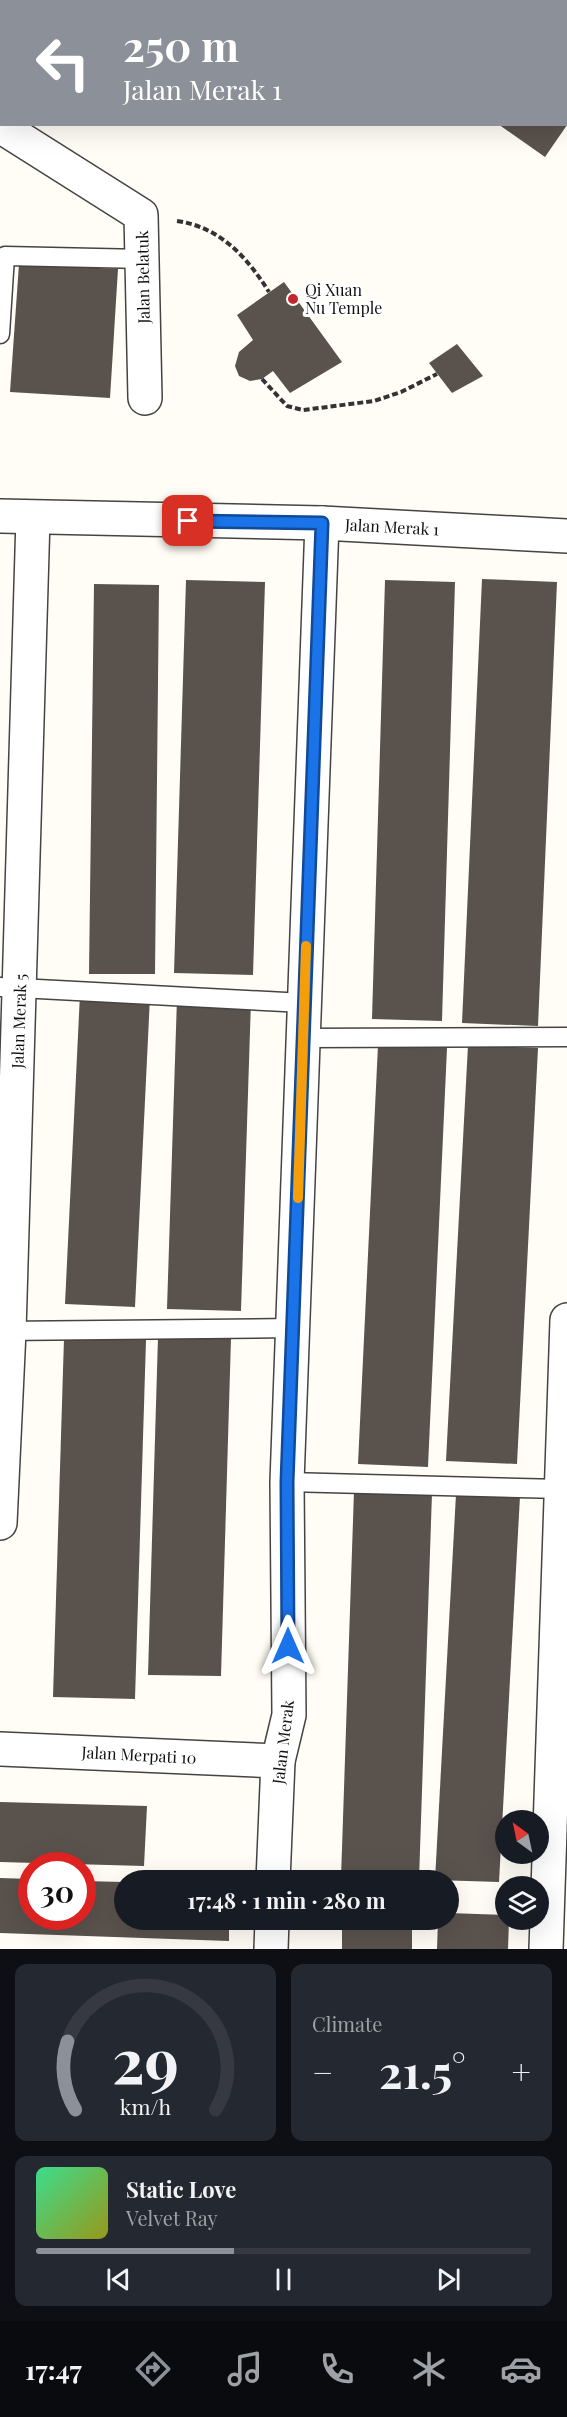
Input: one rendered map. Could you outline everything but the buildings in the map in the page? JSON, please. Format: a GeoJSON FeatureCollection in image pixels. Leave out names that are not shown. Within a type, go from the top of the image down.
{"type":"FeatureCollection","features":[{"type":"Feature","properties":{"kind":"street","name":"Jalan Belatuk"},"geometry":{"type":"LineString","coordinates":[[0,126],[141,215],[146,398]]}},
{"type":"Feature","properties":{"kind":"street","name":"Jalan Merak 1"},"geometry":{"type":"LineString","coordinates":[[0,516],[322,523],[567,536]]}},
{"type":"Feature","properties":{"kind":"street","name":"Jalan Merak 5"},"geometry":{"type":"LineString","coordinates":[[0,1523],[10,987],[33,518]]}},
{"type":"Feature","properties":{"kind":"street","name":"Jalan Merak"},"geometry":{"type":"LineString","coordinates":[[273,1870],[278,1761],[289,1715],[287,1482],[322,523]]}},
{"type":"Feature","properties":{"kind":"street"},"geometry":{"type":"LineString","coordinates":[[546,1949],[558,1842],[563,1558],[561,1489],[567,1320]]}},
{"type":"Feature","properties":{"kind":"street","name":"Jalan Merpati 10"},"geometry":{"type":"LineString","coordinates":[[0,1749],[278,1761]]}},
{"type":"Feature","properties":{"kind":"street"},"geometry":{"type":"LineString","coordinates":[[271,1949],[272,1930]]}},
{"type":"Feature","properties":{"kind":"lane"},"geometry":{"type":"LineString","coordinates":[[0,334],[4,256],[143,259]]}},
{"type":"Feature","properties":{"kind":"lane"},"geometry":{"type":"LineString","coordinates":[[10,987],[304,1003]]}},
{"type":"Feature","properties":{"kind":"lane"},"geometry":{"type":"LineString","coordinates":[[303,1038],[567,1037]]}},
{"type":"Feature","properties":{"kind":"lane"},"geometry":{"type":"LineString","coordinates":[[4,1331],[293,1328]]}},
{"type":"Feature","properties":{"kind":"lane"},"geometry":{"type":"LineString","coordinates":[[287,1482],[561,1489]]}},
{"type":"Feature","properties":{"kind":"path"},"geometry":{"type":"LineString","coordinates":[[177,221],[195,223],[216,234],[252,266],[269,292]]}},
{"type":"Feature","properties":{"kind":"path"},"geometry":{"type":"LineString","coordinates":[[262,379],[287,406],[303,410],[374,401],[401,392],[437,374]]}},
{"type":"Feature","properties":{"kind":"slow traffic"},"geometry":{"type":"LineString","coordinates":[[298,1198],[306,946]]}},
{"type":"Feature","properties":{"kind":"place","name":"Qi Xuan Nu Temple"},"geometry":{"type":"Point","coordinates":[293,299]}},
{"type":"Feature","properties":{"kind":"route"},"geometry":{"type":"LineString","coordinates":[[188,521],[322,523],[287,1482],[288,1646]]}}]}
